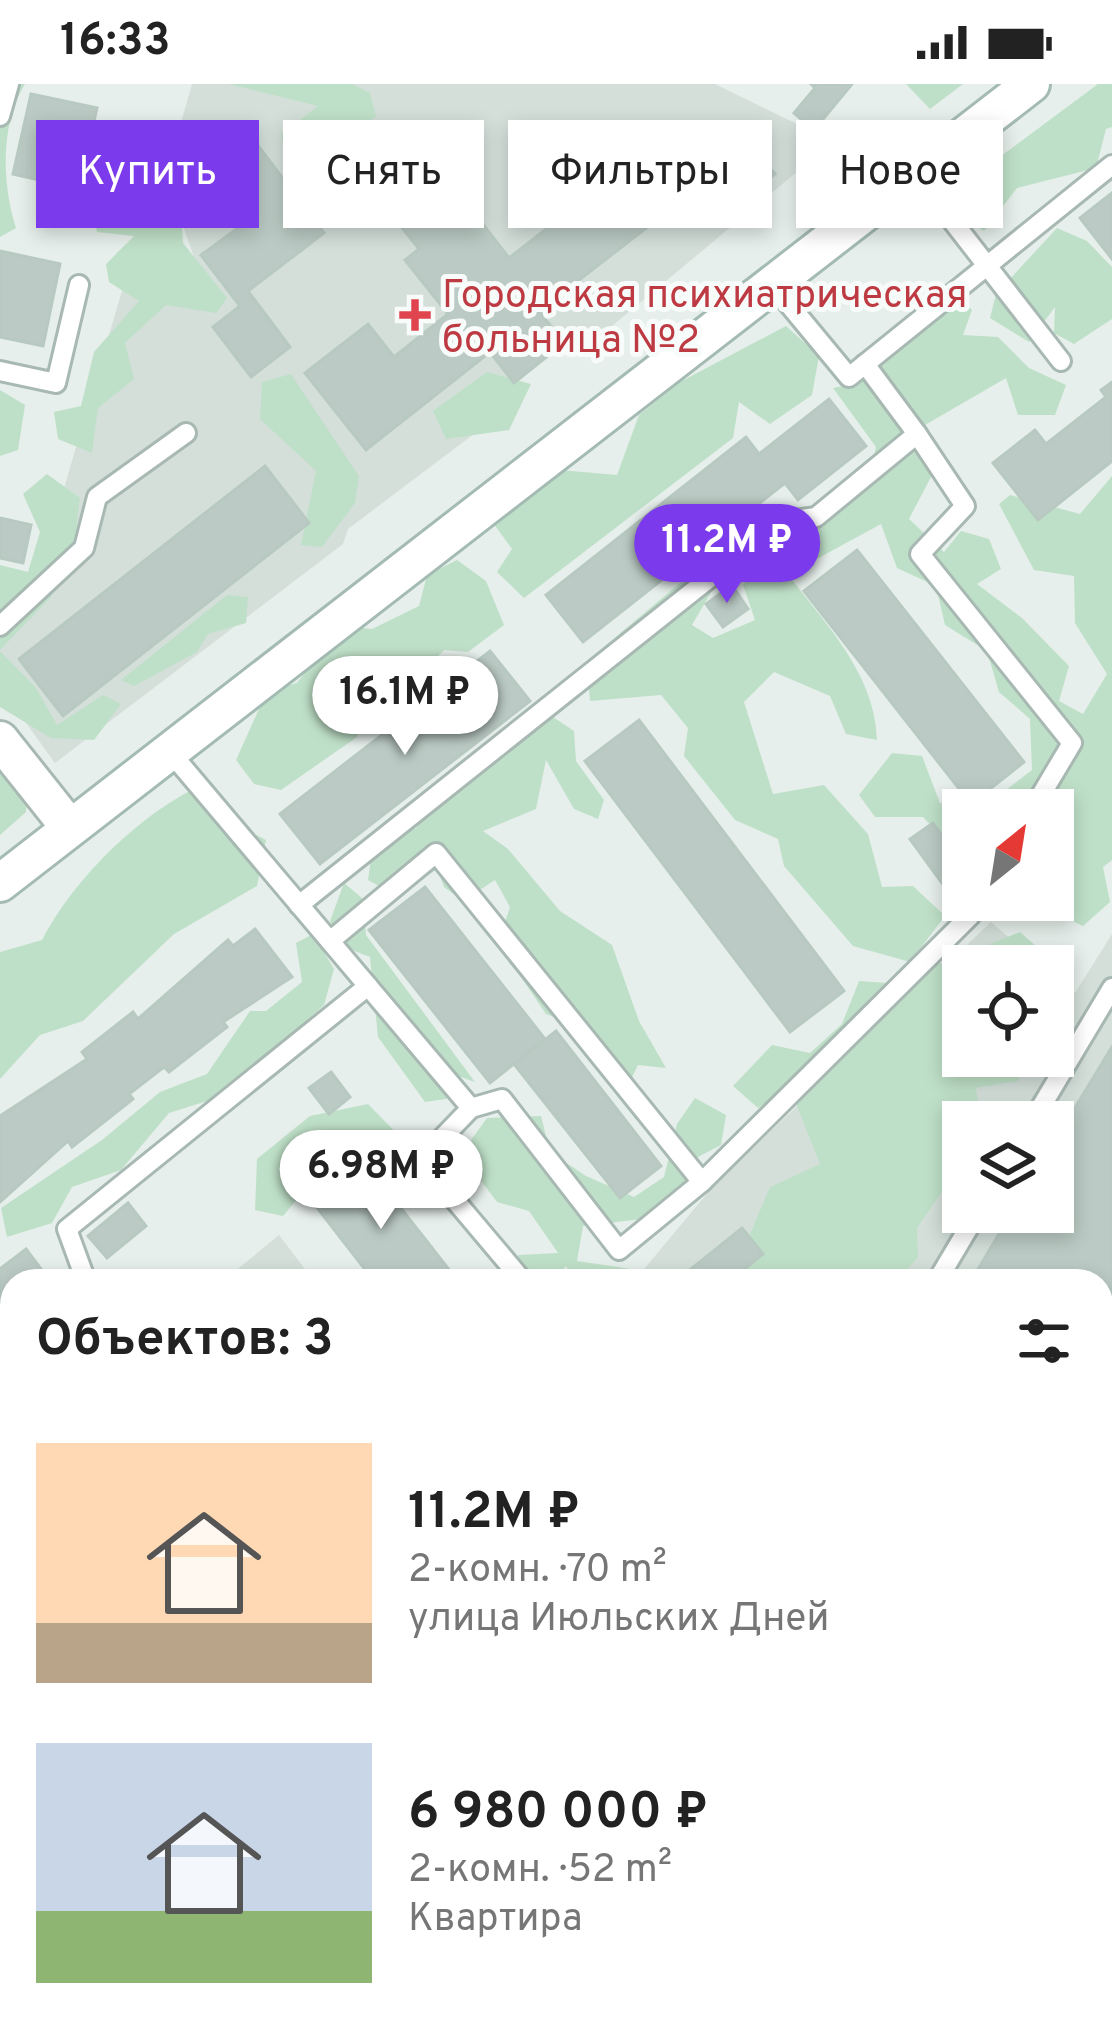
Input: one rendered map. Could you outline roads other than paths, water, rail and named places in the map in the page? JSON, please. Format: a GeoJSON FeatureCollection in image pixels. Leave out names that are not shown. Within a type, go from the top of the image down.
{"type":"FeatureCollection","features":[{"type":"Feature","properties":{"kind":"street"},"geometry":{"type":"LineString","coordinates":[[984,120],[1031,84]]}},
{"type":"Feature","properties":{"kind":"street"},"geometry":{"type":"LineString","coordinates":[[0,884],[844,228]]}},
{"type":"Feature","properties":{"kind":"street"},"geometry":{"type":"LineString","coordinates":[[0,740],[70,828]]}},
{"type":"Feature","properties":{"kind":"lane"},"geometry":{"type":"LineString","coordinates":[[0,116],[9,84]]}},
{"type":"Feature","properties":{"kind":"lane"},"geometry":{"type":"LineString","coordinates":[[772,284],[849,377],[1112,165]]}},
{"type":"Feature","properties":{"kind":"lane"},"geometry":{"type":"LineString","coordinates":[[960,228],[1061,361]]}},
{"type":"Feature","properties":{"kind":"lane"},"geometry":{"type":"LineString","coordinates":[[0,371],[56,382],[79,284]]}},
{"type":"Feature","properties":{"kind":"lane"},"geometry":{"type":"LineString","coordinates":[[865,364],[965,506],[920,554],[1072,743],[1045,789]]}},
{"type":"Feature","properties":{"kind":"lane"},"geometry":{"type":"LineString","coordinates":[[0,626],[84,548],[97,497],[186,433]]}},
{"type":"Feature","properties":{"kind":"lane"},"geometry":{"type":"LineString","coordinates":[[299,905],[780,521],[816,518],[917,434]]}},
{"type":"Feature","properties":{"kind":"lane"},"geometry":{"type":"LineString","coordinates":[[171,753],[471,1108]]}},
{"type":"Feature","properties":{"kind":"lane"},"geometry":{"type":"LineString","coordinates":[[330,941],[436,853],[702,1182]]}},
{"type":"Feature","properties":{"kind":"lane"},"geometry":{"type":"LineString","coordinates":[[513,1269],[421,1160],[471,1108],[502,1099],[619,1250],[702,1182],[965,921]]}},
{"type":"Feature","properties":{"kind":"lane"},"geometry":{"type":"LineString","coordinates":[[82,1269],[68,1229],[368,986]]}},
{"type":"Feature","properties":{"kind":"lane"},"geometry":{"type":"LineString","coordinates":[[1045,1101],[1112,988]]}},
{"type":"Feature","properties":{"kind":"lane"},"geometry":{"type":"LineString","coordinates":[[944,1269],[966,1233]]}},
{"type":"Feature","properties":{"kind":"place","name":"Городская психиатрическая больница №2"},"geometry":{"type":"Point","coordinates":[415,315]}}]}
